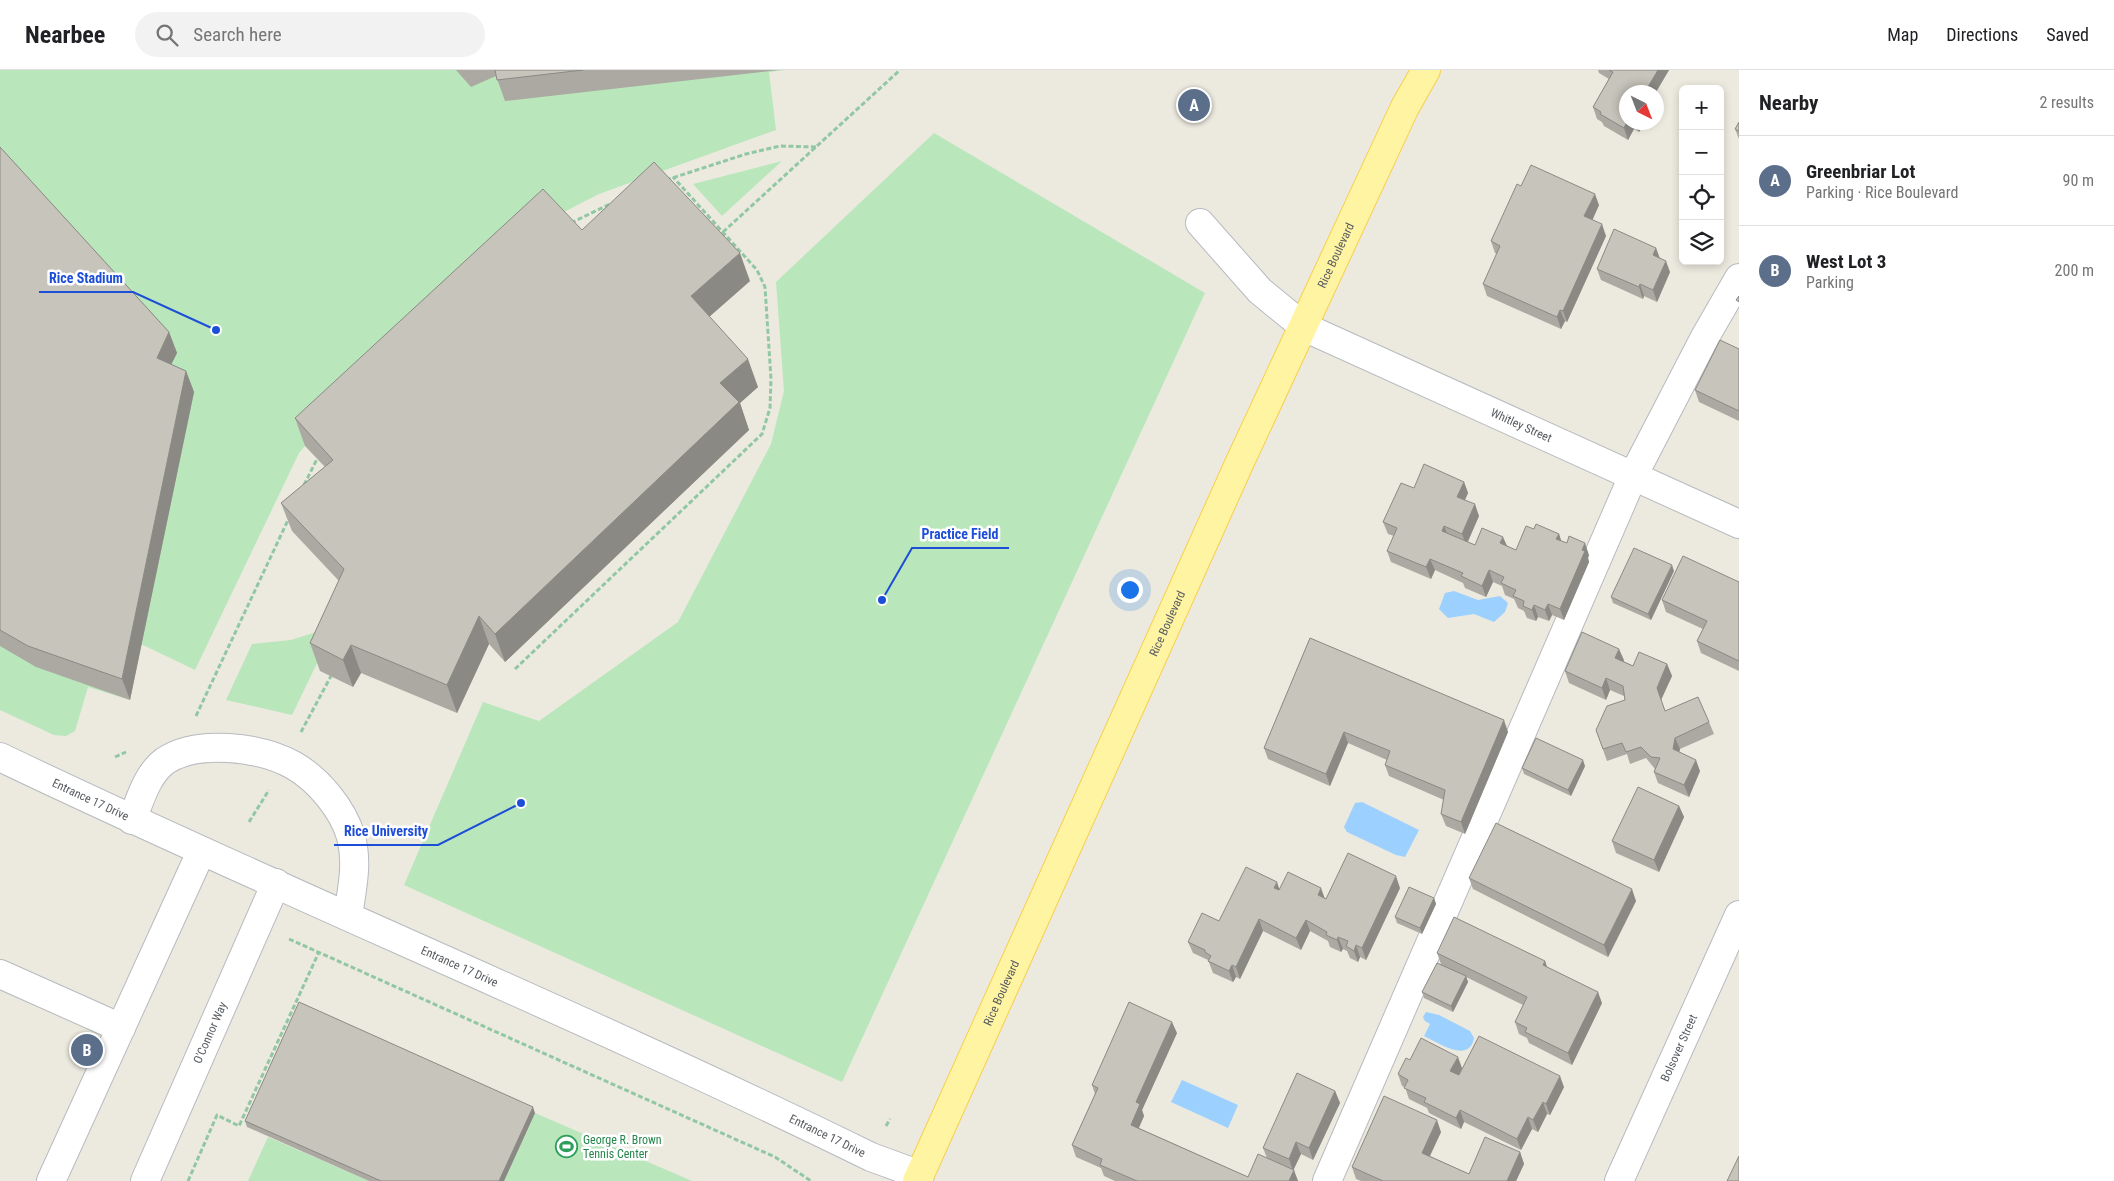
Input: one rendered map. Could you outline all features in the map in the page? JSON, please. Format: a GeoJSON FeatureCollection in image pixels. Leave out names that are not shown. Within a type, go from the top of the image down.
{"type":"FeatureCollection","features":[{"type":"Feature","properties":{"kind":"main road","name":"Rice Boulevard"},"geometry":{"type":"LineString","coordinates":[[923,1179],[1239,464],[1405,106],[1426,70]]}},
{"type":"Feature","properties":{"kind":"street","name":"Whitley Street"},"geometry":{"type":"LineString","coordinates":[[1200,223],[1260,291],[1304,327],[1739,524]]}},
{"type":"Feature","properties":{"kind":"street"},"geometry":{"type":"LineString","coordinates":[[1327,1181],[1633,476],[1705,337],[1739,278]]}},
{"type":"Feature","properties":{"kind":"street"},"geometry":{"type":"LineString","coordinates":[[132,820],[149,778],[164,762],[177,755],[202,748],[229,748],[261,754],[293,765],[317,784],[337,808],[350,835],[356,862],[348,916]]}},
{"type":"Feature","properties":{"kind":"street","name":"Entrance 17 Drive"},"geometry":{"type":"LineString","coordinates":[[0,757],[201,852],[276,883],[576,1018],[871,1157],[923,1179]]}},
{"type":"Feature","properties":{"kind":"street"},"geometry":{"type":"LineString","coordinates":[[51,1181],[201,852]]}},
{"type":"Feature","properties":{"kind":"street","name":"O'Connor Way"},"geometry":{"type":"LineString","coordinates":[[145,1181],[276,883]]}},
{"type":"Feature","properties":{"kind":"street","name":"Bolsover Street"},"geometry":{"type":"LineString","coordinates":[[1619,1181],[1739,915]]}},
{"type":"Feature","properties":{"kind":"street"},"geometry":{"type":"LineString","coordinates":[[0,974],[121,1028]]}},
{"type":"Feature","properties":{"kind":"path"},"geometry":{"type":"LineString","coordinates":[[722,232],[900,70]]}},
{"type":"Feature","properties":{"kind":"path"},"geometry":{"type":"LineString","coordinates":[[664,180],[746,154],[780,146],[816,147]]}},
{"type":"Feature","properties":{"kind":"path"},"geometry":{"type":"LineString","coordinates":[[515,669],[762,434],[770,408],[771,379],[765,287],[757,270],[673,177]]}},
{"type":"Feature","properties":{"kind":"path"},"geometry":{"type":"LineString","coordinates":[[563,227],[613,202]]}},
{"type":"Feature","properties":{"kind":"path"},"geometry":{"type":"LineString","coordinates":[[304,486],[317,458]]}},
{"type":"Feature","properties":{"kind":"path"},"geometry":{"type":"LineString","coordinates":[[195,718],[292,513]]}},
{"type":"Feature","properties":{"kind":"path"},"geometry":{"type":"LineString","coordinates":[[300,735],[331,676]]}},
{"type":"Feature","properties":{"kind":"path"},"geometry":{"type":"LineString","coordinates":[[115,757],[130,750]]}},
{"type":"Feature","properties":{"kind":"path"},"geometry":{"type":"LineString","coordinates":[[249,822],[271,788]]}},
{"type":"Feature","properties":{"kind":"path"},"geometry":{"type":"LineString","coordinates":[[257,925],[775,1157],[811,1181]]}},
{"type":"Feature","properties":{"kind":"path"},"geometry":{"type":"LineString","coordinates":[[188,1181],[217,1115],[239,1126],[319,952]]}},
{"type":"Feature","properties":{"kind":"green space"},"geometry":{"type":"Polygon","coordinates":[[[0,70],[785,70],[769,72],[776,130],[599,194],[560,214],[305,446],[299,453],[195,670],[141,644],[130,700],[88,687],[75,731],[66,736],[54,735],[0,710],[0,70]]]}},
{"type":"Feature","properties":{"kind":"green space"},"geometry":{"type":"Polygon","coordinates":[[[934,133],[1205,293],[842,1082],[404,885],[483,702],[539,721],[678,622],[771,444],[784,391],[776,282],[934,133]]]}},
{"type":"Feature","properties":{"kind":"green space"},"geometry":{"type":"Polygon","coordinates":[[[782,161],[722,216],[693,184],[782,161]]]}},
{"type":"Feature","properties":{"kind":"green space"},"geometry":{"type":"Polygon","coordinates":[[[335,626],[292,715],[226,700],[252,644],[291,640],[335,626]]]}},
{"type":"Feature","properties":{"kind":"green space","name":"George R. Brown Tennis Center"},"geometry":{"type":"Polygon","coordinates":[[[535,1113],[692,1181],[504,1181],[535,1113]]]}},
{"type":"Feature","properties":{"kind":"green space"},"geometry":{"type":"Polygon","coordinates":[[[268,1137],[369,1181],[248,1181],[268,1137]]]}},
{"type":"Feature","properties":{"kind":"water"},"geometry":{"type":"Polygon","coordinates":[[[1454,591],[1478,600],[1500,596],[1508,603],[1505,612],[1494,622],[1474,614],[1448,618],[1439,609],[1445,593],[1454,591]]]}},
{"type":"Feature","properties":{"kind":"water"},"geometry":{"type":"Polygon","coordinates":[[[1362,802],[1419,830],[1405,857],[1396,855],[1347,832],[1344,827],[1355,803],[1362,802]]]}},
{"type":"Feature","properties":{"kind":"water"},"geometry":{"type":"Polygon","coordinates":[[[1426,1012],[1439,1015],[1470,1031],[1474,1038],[1471,1046],[1466,1050],[1460,1051],[1445,1047],[1424,1036],[1430,1024],[1423,1017],[1426,1012]]]}},
{"type":"Feature","properties":{"kind":"water"},"geometry":{"type":"Polygon","coordinates":[[[1182,1080],[1238,1105],[1228,1128],[1171,1102],[1182,1080]]]}},
{"type":"Feature","properties":{"kind":"building"},"geometry":{"type":"Polygon","coordinates":[[[495,70],[583,70],[497,80],[495,70]]]}},
{"type":"Feature","properties":{"kind":"building"},"geometry":{"type":"Polygon","coordinates":[[[1609,70],[1658,70],[1649,85],[1619,85],[1619,125],[1600,114],[1601,112],[1593,107],[1613,72],[1609,70]]]}},
{"type":"Feature","properties":{"kind":"building"},"geometry":{"type":"Polygon","coordinates":[[[1739,122],[1739,131],[1735,129],[1739,122]]]}},
{"type":"Feature","properties":{"kind":"building"},"geometry":{"type":"Polygon","coordinates":[[[0,147],[169,332],[157,358],[186,371],[122,679],[28,646],[0,630],[0,147]]]}},
{"type":"Feature","properties":{"kind":"building"},"geometry":{"type":"Polygon","coordinates":[[[654,162],[740,253],[691,296],[748,359],[720,383],[739,402],[495,634],[479,616],[447,685],[351,645],[343,660],[310,643],[344,569],[281,503],[333,460],[295,418],[543,189],[582,230],[654,162]]]}},
{"type":"Feature","properties":{"kind":"building"},"geometry":{"type":"Polygon","coordinates":[[[1531,165],[1595,194],[1584,216],[1602,224],[1563,311],[1560,310],[1557,317],[1483,284],[1500,246],[1491,241],[1517,184],[1521,186],[1531,165]]]}},
{"type":"Feature","properties":{"kind":"building"},"geometry":{"type":"Polygon","coordinates":[[[1614,229],[1656,248],[1653,255],[1666,261],[1653,290],[1640,284],[1639,287],[1597,269],[1614,229]]]}},
{"type":"Feature","properties":{"kind":"building"},"geometry":{"type":"Polygon","coordinates":[[[1720,340],[1739,349],[1739,411],[1695,390],[1720,340]]]}},
{"type":"Feature","properties":{"kind":"building"},"geometry":{"type":"Polygon","coordinates":[[[1424,464],[1464,482],[1457,497],[1475,504],[1462,534],[1444,526],[1442,531],[1475,545],[1482,528],[1503,537],[1500,543],[1516,550],[1526,526],[1534,529],[1536,524],[1559,534],[1556,539],[1567,543],[1569,536],[1585,543],[1582,550],[1585,551],[1560,609],[1548,604],[1545,610],[1534,605],[1532,610],[1523,606],[1524,601],[1513,596],[1516,590],[1501,583],[1504,577],[1489,570],[1482,586],[1461,576],[1463,573],[1430,559],[1426,567],[1387,551],[1397,528],[1383,522],[1401,483],[1414,488],[1424,464]]]}},
{"type":"Feature","properties":{"kind":"building"},"geometry":{"type":"Polygon","coordinates":[[[1634,548],[1672,565],[1648,614],[1611,597],[1634,548]]]}},
{"type":"Feature","properties":{"kind":"building"},"geometry":{"type":"Polygon","coordinates":[[[1683,556],[1739,582],[1739,661],[1697,641],[1707,621],[1662,600],[1683,556]]]}},
{"type":"Feature","properties":{"kind":"building"},"geometry":{"type":"Polygon","coordinates":[[[1582,632],[1619,649],[1615,658],[1633,666],[1639,652],[1667,664],[1657,688],[1665,711],[1698,697],[1709,722],[1675,738],[1673,749],[1696,760],[1684,785],[1654,772],[1660,758],[1651,757],[1641,747],[1626,752],[1622,743],[1603,749],[1596,730],[1607,706],[1625,700],[1623,686],[1606,678],[1602,688],[1565,671],[1582,632]]]}},
{"type":"Feature","properties":{"kind":"building"},"geometry":{"type":"Polygon","coordinates":[[[1310,638],[1504,720],[1461,822],[1441,814],[1445,790],[1385,765],[1390,751],[1344,732],[1326,774],[1264,748],[1310,638]]]}},
{"type":"Feature","properties":{"kind":"building"},"geometry":{"type":"Polygon","coordinates":[[[1536,738],[1583,760],[1568,790],[1522,768],[1536,738]]]}},
{"type":"Feature","properties":{"kind":"building"},"geometry":{"type":"Polygon","coordinates":[[[1638,787],[1679,806],[1654,860],[1612,841],[1638,787]]]}},
{"type":"Feature","properties":{"kind":"building"},"geometry":{"type":"Polygon","coordinates":[[[1496,823],[1632,889],[1604,945],[1469,878],[1496,823]]]}},
{"type":"Feature","properties":{"kind":"building"},"geometry":{"type":"Polygon","coordinates":[[[1348,853],[1396,876],[1362,948],[1356,945],[1354,951],[1346,946],[1348,941],[1338,937],[1337,940],[1326,935],[1327,932],[1306,920],[1296,938],[1259,919],[1236,967],[1232,965],[1229,971],[1208,961],[1211,956],[1205,950],[1188,942],[1202,913],[1219,921],[1246,867],[1277,882],[1274,888],[1279,890],[1288,872],[1321,888],[1318,895],[1326,899],[1348,853]]]}},
{"type":"Feature","properties":{"kind":"building"},"geometry":{"type":"Polygon","coordinates":[[[1409,887],[1434,898],[1420,928],[1395,917],[1409,887]]]}},
{"type":"Feature","properties":{"kind":"building"},"geometry":{"type":"Polygon","coordinates":[[[1454,917],[1545,961],[1543,965],[1598,992],[1568,1053],[1525,1032],[1527,1028],[1515,1022],[1527,997],[1437,953],[1454,917]]]}},
{"type":"Feature","properties":{"kind":"building"},"geometry":{"type":"Polygon","coordinates":[[[1437,963],[1466,976],[1451,1006],[1422,992],[1437,963]]]}},
{"type":"Feature","properties":{"kind":"building"},"geometry":{"type":"Polygon","coordinates":[[[299,1002],[533,1107],[499,1181],[381,1181],[245,1121],[299,1002]]]}},
{"type":"Feature","properties":{"kind":"building"},"geometry":{"type":"Polygon","coordinates":[[[1129,1002],[1172,1022],[1136,1102],[1140,1104],[1131,1125],[1248,1177],[1258,1154],[1294,1170],[1289,1181],[1137,1181],[1100,1165],[1102,1159],[1072,1145],[1098,1088],[1092,1085],[1129,1002]]]}},
{"type":"Feature","properties":{"kind":"building"},"geometry":{"type":"Polygon","coordinates":[[[1479,1036],[1560,1076],[1546,1104],[1543,1102],[1533,1120],[1528,1117],[1517,1139],[1460,1110],[1456,1118],[1424,1102],[1426,1098],[1404,1088],[1408,1080],[1398,1074],[1406,1058],[1410,1060],[1421,1038],[1458,1057],[1450,1071],[1459,1075],[1479,1036]]]}},
{"type":"Feature","properties":{"kind":"building"},"geometry":{"type":"Polygon","coordinates":[[[1297,1073],[1335,1091],[1309,1148],[1296,1142],[1289,1159],[1263,1148],[1297,1073]]]}},
{"type":"Feature","properties":{"kind":"building"},"geometry":{"type":"Polygon","coordinates":[[[1384,1096],[1437,1120],[1422,1153],[1469,1174],[1485,1137],[1520,1152],[1507,1181],[1383,1181],[1352,1167],[1384,1096]]]}},
{"type":"Feature","properties":{"kind":"building"},"geometry":{"type":"Polygon","coordinates":[[[1739,1156],[1739,1181],[1727,1181],[1739,1156]]]}},
{"type":"Feature","properties":{"kind":"place","name":"Greenbriar Lot"},"geometry":{"type":"Point","coordinates":[1194,105]}},
{"type":"Feature","properties":{"kind":"place","name":"Rice Stadium"},"geometry":{"type":"Point","coordinates":[216,330]}},
{"type":"Feature","properties":{"kind":"place","name":"Practice Field"},"geometry":{"type":"Point","coordinates":[882,600]}},
{"type":"Feature","properties":{"kind":"place","name":"Rice University"},"geometry":{"type":"Point","coordinates":[521,803]}},
{"type":"Feature","properties":{"kind":"place","name":"West Lot 3"},"geometry":{"type":"Point","coordinates":[87,1050]}},
{"type":"Feature","properties":{"kind":"place","name":"George R. Brown Tennis Center"},"geometry":{"type":"Point","coordinates":[567,1147]}}]}
